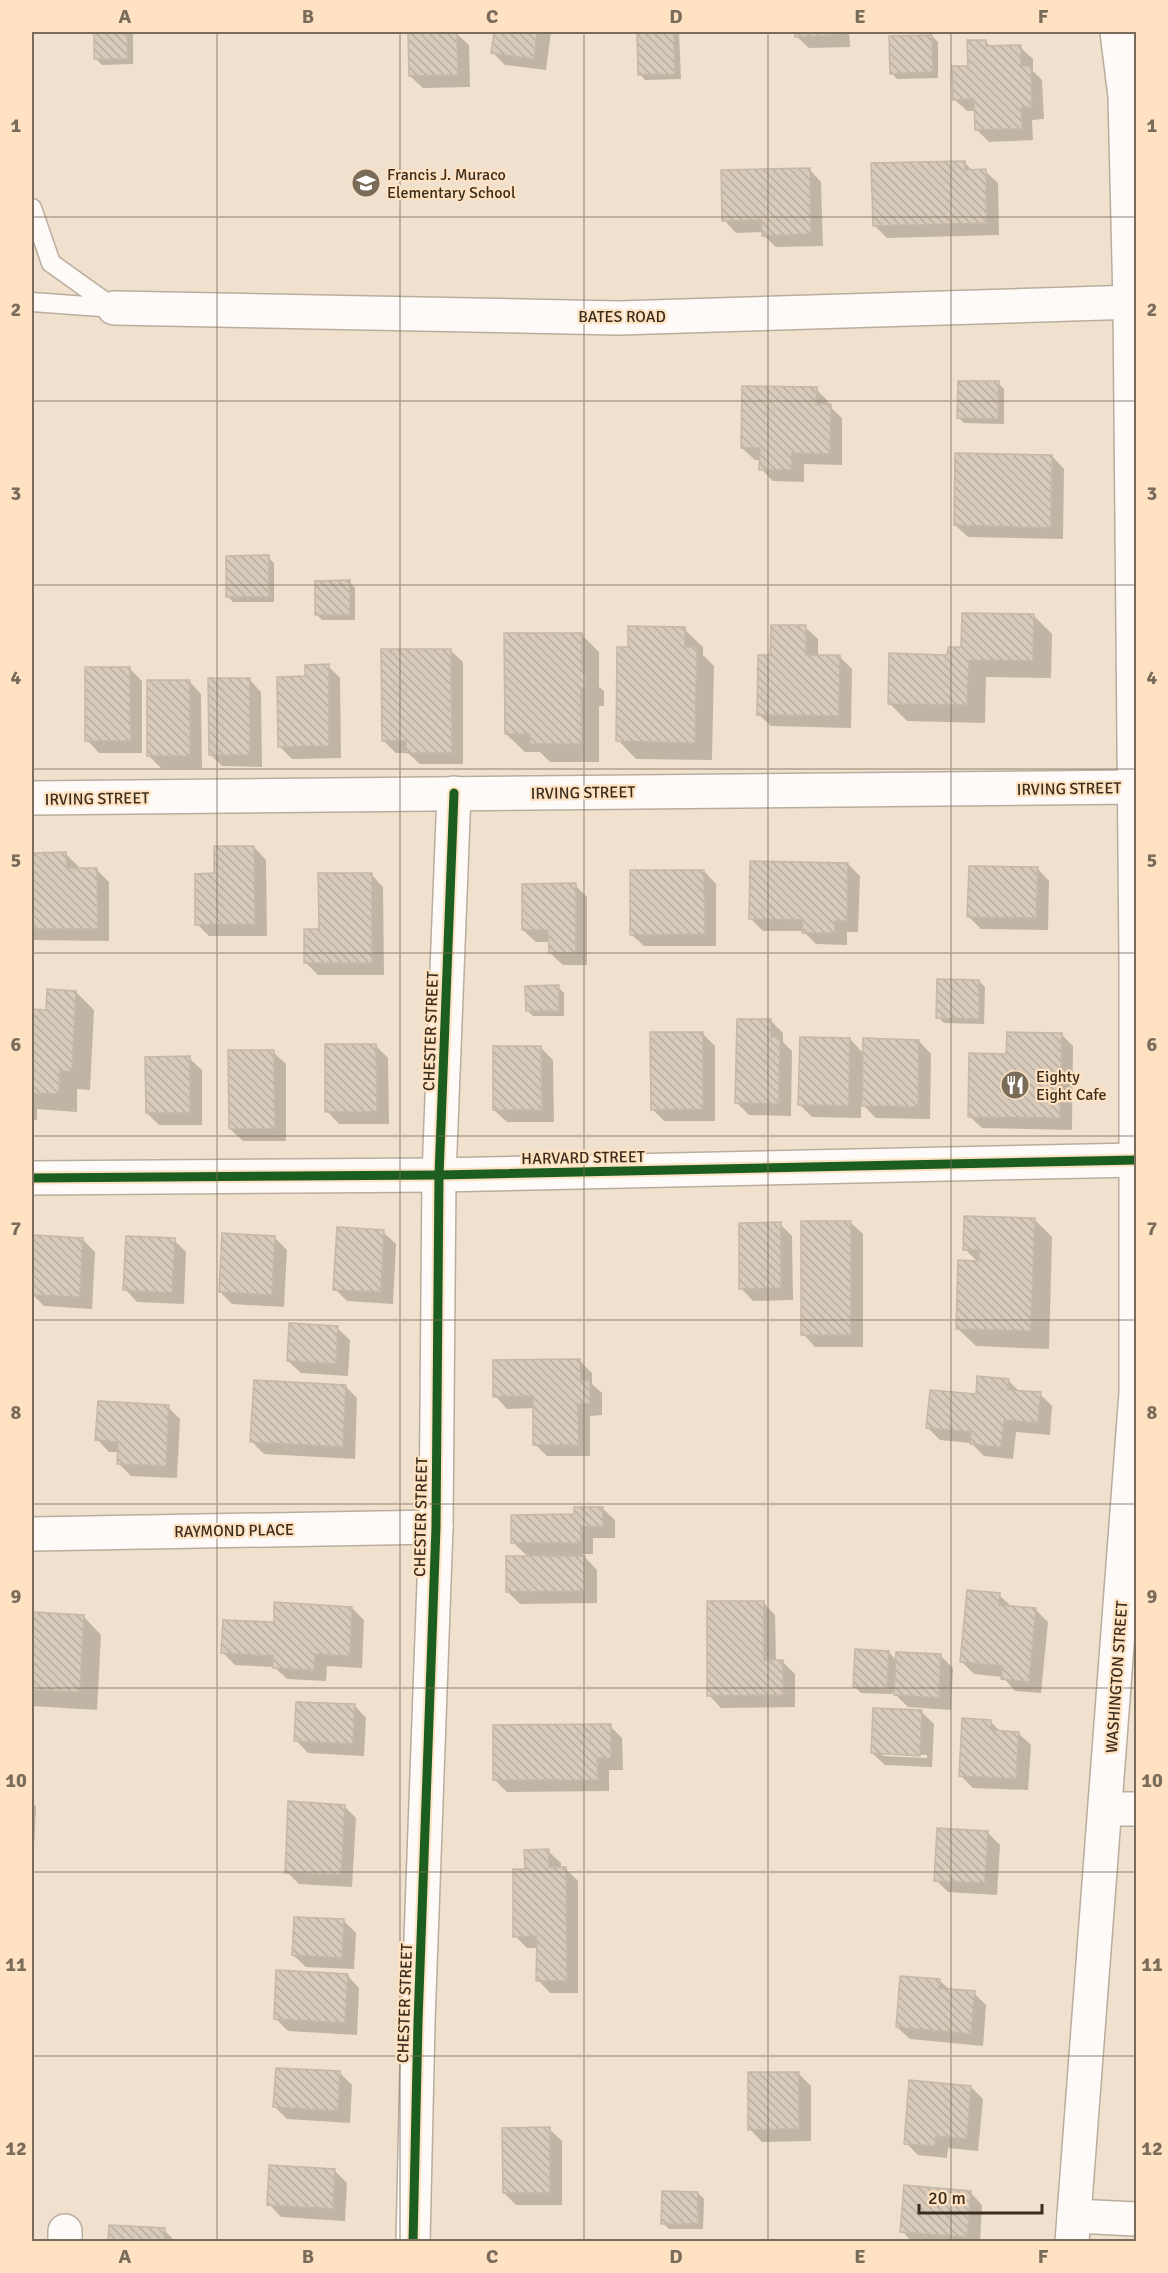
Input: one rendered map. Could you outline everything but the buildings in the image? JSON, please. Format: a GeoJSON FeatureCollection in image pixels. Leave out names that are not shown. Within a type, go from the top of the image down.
{"type":"FeatureCollection","features":[{"type":"Feature","properties":{"kind":"street","name":"WASHINGTON STREET"},"geometry":{"type":"LineString","coordinates":[[1073,2229],[1121,1809],[1136,1393],[1133,303],[1125,96],[1117,32]]}},
{"type":"Feature","properties":{"kind":"street","name":"BATES ROAD"},"geometry":{"type":"LineString","coordinates":[[114,308],[618,318],[1133,303]]}},
{"type":"Feature","properties":{"kind":"street","name":"IRVING STREET"},"geometry":{"type":"LineString","coordinates":[[32,798],[1134,787]]}},
{"type":"Feature","properties":{"kind":"street","name":"CHESTER STREET"},"geometry":{"type":"LineString","coordinates":[[413,2241],[418,2022],[436,1527],[439,1175],[454,793]]}},
{"type":"Feature","properties":{"kind":"street","name":"HARVARD STREET"},"geometry":{"type":"LineString","coordinates":[[32,1178],[439,1175],[1136,1160]]}},
{"type":"Feature","properties":{"kind":"street","name":"RAYMOND PLACE"},"geometry":{"type":"LineString","coordinates":[[32,1534],[436,1527]]}},
{"type":"Feature","properties":{"kind":"street"},"geometry":{"type":"LineString","coordinates":[[1073,2229],[1137,2219]]}},
{"type":"Feature","properties":{"kind":"lane"},"geometry":{"type":"LineString","coordinates":[[32,208],[51,263],[114,308]]}},
{"type":"Feature","properties":{"kind":"lane"},"geometry":{"type":"LineString","coordinates":[[32,302],[114,308]]}},
{"type":"Feature","properties":{"kind":"cycle path"},"geometry":{"type":"LineString","coordinates":[[413,2242],[418,2022],[436,1527],[439,1175],[454,793]]}},
{"type":"Feature","properties":{"kind":"cycle path"},"geometry":{"type":"LineString","coordinates":[[32,1178],[439,1175],[1136,1160]]}},
{"type":"Feature","properties":{"kind":"place","name":"Francis J. Muraco Elementary School"},"geometry":{"type":"Point","coordinates":[366,183]}},
{"type":"Feature","properties":{"kind":"place","name":"Eighty Eight Cafe"},"geometry":{"type":"Point","coordinates":[1015,1085]}}]}
